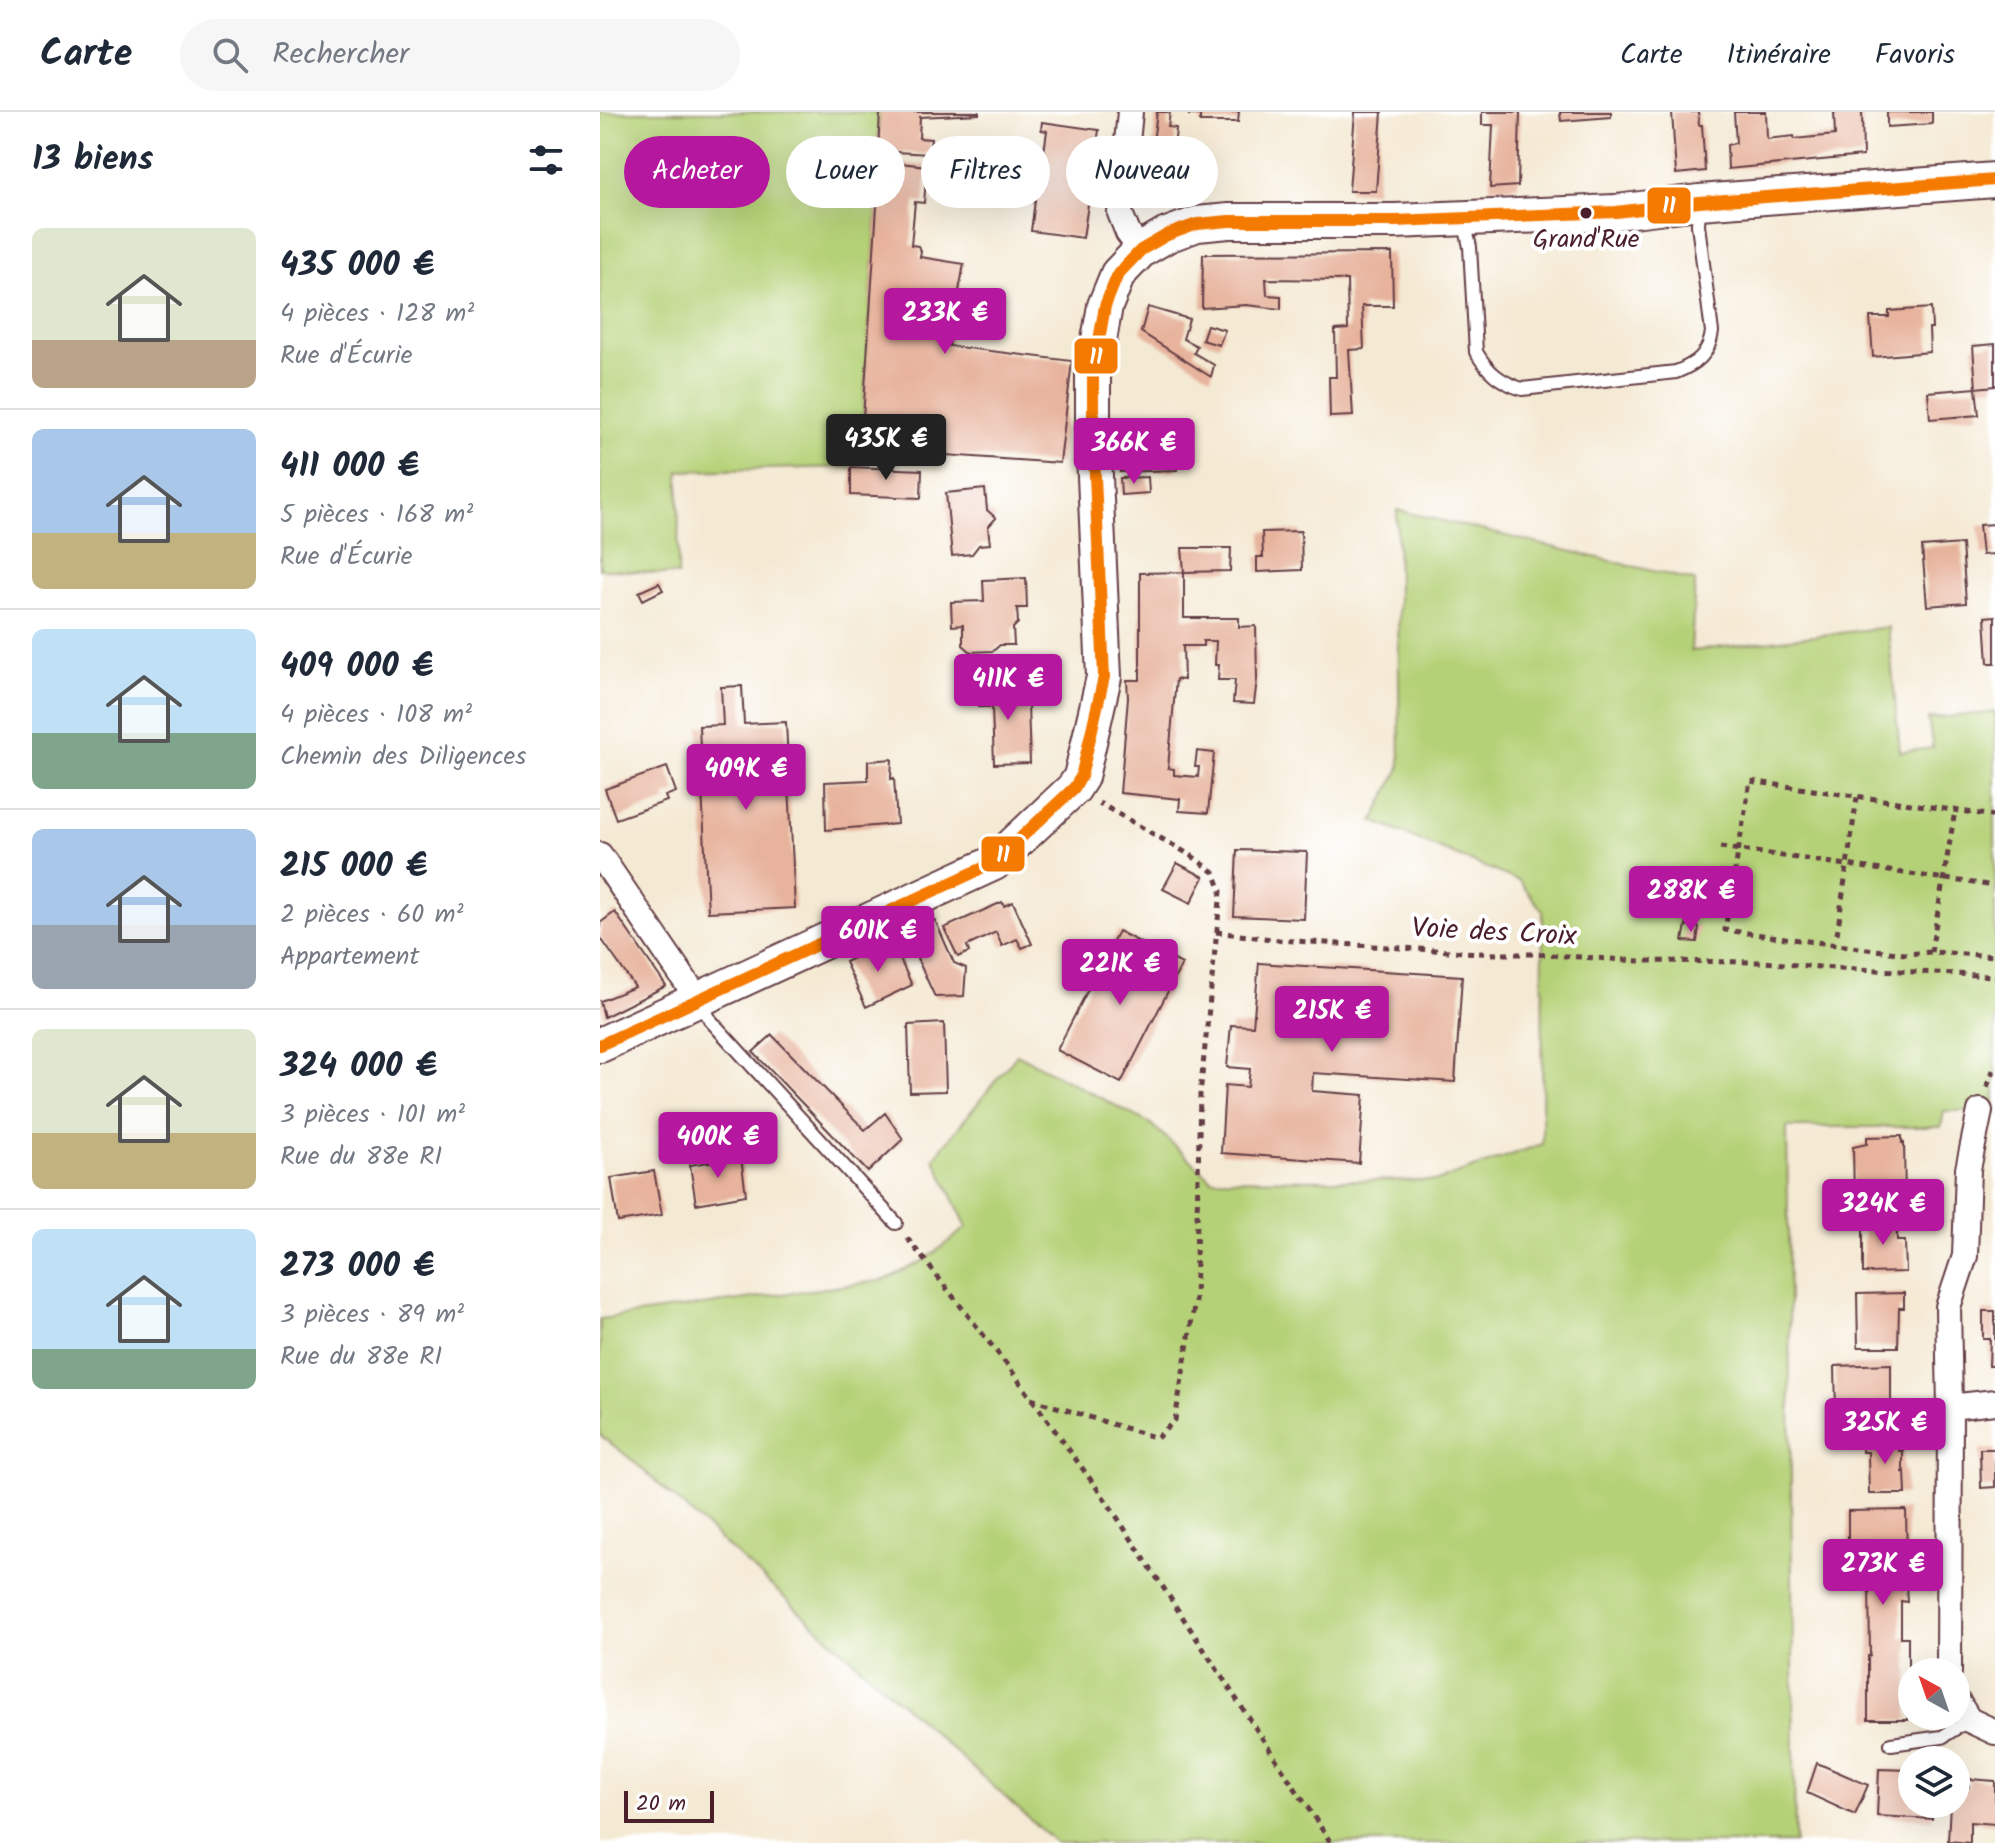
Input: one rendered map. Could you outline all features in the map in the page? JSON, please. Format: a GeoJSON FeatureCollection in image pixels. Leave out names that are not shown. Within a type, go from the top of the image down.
{"type":"FeatureCollection","features":[{"type":"Feature","properties":{"kind":"street"},"geometry":{"type":"LineString","coordinates":[[1130,112],[1120,213],[1128,233],[1141,250]]}},
{"type":"Feature","properties":{"kind":"street"},"geometry":{"type":"LineString","coordinates":[[600,1045],[994,863],[1074,788],[1081,777],[1104,677],[1093,374],[1105,306],[1118,274],[1141,250],[1167,235],[1197,224],[1229,221],[1395,221],[1616,212],[1699,202],[1995,180]]}},
{"type":"Feature","properties":{"kind":"street"},"geometry":{"type":"LineString","coordinates":[[600,855],[699,1001]]}},
{"type":"Feature","properties":{"kind":"street"},"geometry":{"type":"LineString","coordinates":[[1949,1658],[1948,1307],[1965,1256],[1968,1169],[1980,1111]]}},
{"type":"Feature","properties":{"kind":"street"},"geometry":{"type":"LineString","coordinates":[[1950,1407],[1995,1402]]}},
{"type":"Feature","properties":{"kind":"street"},"geometry":{"type":"LineString","coordinates":[[1970,1715],[1995,1732]]}},
{"type":"Feature","properties":{"kind":"lane"},"geometry":{"type":"LineString","coordinates":[[1463,217],[1470,247],[1476,352],[1495,377],[1522,389],[1676,372],[1692,366],[1704,356],[1712,332],[1698,225],[1699,202]]}},
{"type":"Feature","properties":{"kind":"lane"},"geometry":{"type":"LineString","coordinates":[[699,1001],[711,1021],[896,1223]]}},
{"type":"Feature","properties":{"kind":"lane"},"geometry":{"type":"LineString","coordinates":[[1891,1744],[1942,1737],[1947,1730]]}},
{"type":"Feature","properties":{"kind":"path"},"geometry":{"type":"LineString","coordinates":[[1995,816],[1750,781],[1725,930],[1905,954],[1931,952],[1995,956]]}},
{"type":"Feature","properties":{"kind":"path"},"geometry":{"type":"LineString","coordinates":[[1031,1399],[1157,1438],[1175,1420],[1195,1301],[1200,1095],[1221,891],[1214,872],[1192,856],[1074,788]]}},
{"type":"Feature","properties":{"kind":"path"},"geometry":{"type":"LineString","coordinates":[[1837,934],[1857,797]]}},
{"type":"Feature","properties":{"kind":"path"},"geometry":{"type":"LineString","coordinates":[[1931,952],[1955,811]]}},
{"type":"Feature","properties":{"kind":"path"},"geometry":{"type":"LineString","coordinates":[[1720,847],[1995,886]]}},
{"type":"Feature","properties":{"kind":"path","name":"Voie des Croix"},"geometry":{"type":"LineString","coordinates":[[1216,932],[1279,940],[1496,954],[1639,961],[1763,962],[1995,976]]}},
{"type":"Feature","properties":{"kind":"path"},"geometry":{"type":"LineString","coordinates":[[896,1223],[1011,1370],[1109,1505],[1331,1843]]}},
{"type":"Feature","properties":{"kind":"green space"},"geometry":{"type":"Polygon","coordinates":[[[600,112],[880,112],[879,136],[786,136],[786,208],[877,208],[861,449],[851,467],[679,471],[678,575],[600,569],[600,112]]]}},
{"type":"Feature","properties":{"kind":"green space"},"geometry":{"type":"Polygon","coordinates":[[[1397,510],[1695,581],[1691,651],[1888,627],[1900,752],[1933,748],[1928,719],[1995,712],[1995,1111],[1944,1111],[1941,1127],[1787,1127],[1795,1843],[1056,1843],[632,1460],[600,1435],[600,1319],[885,1280],[925,1260],[967,1227],[934,1158],[1017,1054],[1151,1124],[1211,1179],[1437,1181],[1542,1144],[1543,911],[1519,881],[1373,821],[1400,768],[1397,510]]]}},
{"type":"Feature","properties":{"kind":"building"},"geometry":{"type":"Polygon","coordinates":[[[880,112],[979,112],[920,117],[921,154],[905,153],[905,136],[879,136],[880,112]]]}},
{"type":"Feature","properties":{"kind":"building"},"geometry":{"type":"Polygon","coordinates":[[[1157,112],[1170,112],[1168,127],[1176,128],[1175,136],[1154,136],[1157,112]]]}},
{"type":"Feature","properties":{"kind":"building"},"geometry":{"type":"Polygon","coordinates":[[[1189,112],[1239,112],[1238,122],[1200,122],[1200,115],[1189,115],[1189,112]]]}},
{"type":"Feature","properties":{"kind":"building"},"geometry":{"type":"Polygon","coordinates":[[[1355,112],[1382,112],[1376,191],[1349,191],[1355,112]]]}},
{"type":"Feature","properties":{"kind":"building"},"geometry":{"type":"Polygon","coordinates":[[[1482,112],[1520,112],[1518,186],[1490,188],[1493,125],[1482,125],[1482,112]]]}},
{"type":"Feature","properties":{"kind":"building"},"geometry":{"type":"Polygon","coordinates":[[[1560,112],[1611,112],[1611,117],[1561,121],[1560,112]]]}},
{"type":"Feature","properties":{"kind":"building"},"geometry":{"type":"Polygon","coordinates":[[[1672,112],[1698,112],[1699,125],[1702,125],[1705,171],[1676,174],[1672,112]]]}},
{"type":"Feature","properties":{"kind":"building"},"geometry":{"type":"Polygon","coordinates":[[[1734,112],[1766,112],[1767,139],[1794,136],[1794,139],[1835,135],[1834,112],[1862,112],[1863,156],[1728,169],[1727,145],[1736,143],[1734,112]]]}},
{"type":"Feature","properties":{"kind":"building"},"geometry":{"type":"Polygon","coordinates":[[[1887,112],[1932,112],[1932,124],[1887,127],[1887,112]]]}},
{"type":"Feature","properties":{"kind":"building"},"geometry":{"type":"Polygon","coordinates":[[[1042,122],[1099,130],[1098,136],[1066,136],[1066,208],[1087,208],[1083,238],[1031,231],[1034,208],[1050,208],[1050,136],[1046,136],[1047,131],[1041,130],[1042,122]]]}},
{"type":"Feature","properties":{"kind":"building"},"geometry":{"type":"Polygon","coordinates":[[[905,164],[921,165],[921,203],[915,202],[911,245],[918,246],[920,257],[964,264],[949,346],[1072,361],[1060,463],[861,449],[877,208],[905,208],[905,164]]]}},
{"type":"Feature","properties":{"kind":"building"},"geometry":{"type":"Polygon","coordinates":[[[1392,253],[1393,306],[1362,306],[1364,349],[1349,350],[1353,416],[1330,417],[1329,377],[1336,377],[1335,330],[1348,329],[1347,280],[1266,279],[1267,295],[1281,296],[1281,309],[1246,305],[1202,308],[1203,254],[1392,253]]]}},
{"type":"Feature","properties":{"kind":"building"},"geometry":{"type":"Polygon","coordinates":[[[1148,307],[1189,319],[1183,339],[1197,346],[1194,353],[1214,365],[1211,377],[1141,332],[1148,307]]]}},
{"type":"Feature","properties":{"kind":"building"},"geometry":{"type":"Polygon","coordinates":[[[1931,308],[1930,352],[1873,357],[1870,317],[1889,317],[1889,311],[1931,308]]]}},
{"type":"Feature","properties":{"kind":"building"},"geometry":{"type":"Polygon","coordinates":[[[1207,325],[1225,330],[1219,345],[1202,340],[1207,325]]]}},
{"type":"Feature","properties":{"kind":"building"},"geometry":{"type":"Polygon","coordinates":[[[1995,344],[1995,386],[1976,388],[1973,346],[1995,344]]]}},
{"type":"Feature","properties":{"kind":"building"},"geometry":{"type":"Polygon","coordinates":[[[1976,388],[1979,415],[1930,419],[1928,392],[1976,388]]]}},
{"type":"Feature","properties":{"kind":"building"},"geometry":{"type":"Polygon","coordinates":[[[1155,427],[1157,451],[1176,450],[1177,470],[1120,472],[1117,430],[1155,427]]]}},
{"type":"Feature","properties":{"kind":"building"},"geometry":{"type":"Polygon","coordinates":[[[851,467],[922,470],[921,498],[851,495],[851,467]]]}},
{"type":"Feature","properties":{"kind":"building"},"geometry":{"type":"Polygon","coordinates":[[[1148,477],[1149,493],[1121,495],[1120,478],[1148,477]]]}},
{"type":"Feature","properties":{"kind":"building"},"geometry":{"type":"Polygon","coordinates":[[[985,489],[987,510],[996,518],[988,527],[990,544],[979,545],[972,554],[952,556],[946,493],[985,489]]]}},
{"type":"Feature","properties":{"kind":"building"},"geometry":{"type":"Polygon","coordinates":[[[1995,524],[1995,554],[1982,555],[1979,525],[1995,524]]]}},
{"type":"Feature","properties":{"kind":"building"},"geometry":{"type":"Polygon","coordinates":[[[1301,531],[1302,570],[1257,572],[1257,557],[1263,557],[1262,532],[1301,531]]]}},
{"type":"Feature","properties":{"kind":"building"},"geometry":{"type":"Polygon","coordinates":[[[1962,544],[1966,603],[1927,606],[1922,547],[1962,544]]]}},
{"type":"Feature","properties":{"kind":"building"},"geometry":{"type":"Polygon","coordinates":[[[1182,548],[1231,548],[1230,571],[1184,572],[1182,548]]]}},
{"type":"Feature","properties":{"kind":"building"},"geometry":{"type":"Polygon","coordinates":[[[1184,572],[1184,618],[1239,618],[1239,627],[1256,626],[1254,704],[1233,703],[1235,680],[1218,680],[1216,641],[1203,641],[1203,646],[1183,646],[1184,680],[1176,679],[1168,768],[1174,769],[1174,775],[1198,777],[1199,767],[1195,767],[1197,751],[1214,753],[1208,813],[1179,811],[1180,799],[1120,793],[1127,680],[1140,680],[1140,573],[1184,572]]]}},
{"type":"Feature","properties":{"kind":"building"},"geometry":{"type":"Polygon","coordinates":[[[1026,578],[1027,608],[1017,608],[1014,645],[1000,645],[993,651],[971,652],[963,645],[963,625],[952,626],[951,602],[984,601],[983,580],[1026,578]]]}},
{"type":"Feature","properties":{"kind":"building"},"geometry":{"type":"Polygon","coordinates":[[[659,583],[663,590],[643,600],[639,592],[659,583]]]}},
{"type":"Feature","properties":{"kind":"building"},"geometry":{"type":"Polygon","coordinates":[[[1995,616],[1995,663],[1988,663],[1985,617],[1995,616]]]}},
{"type":"Feature","properties":{"kind":"building"},"geometry":{"type":"Polygon","coordinates":[[[1023,683],[1024,705],[1028,705],[1030,763],[994,764],[992,707],[978,707],[977,685],[1023,683]]]}},
{"type":"Feature","properties":{"kind":"building"},"geometry":{"type":"Polygon","coordinates":[[[742,686],[744,724],[786,722],[795,908],[708,912],[699,726],[723,725],[721,687],[742,686]]]}},
{"type":"Feature","properties":{"kind":"building"},"geometry":{"type":"Polygon","coordinates":[[[892,759],[891,779],[894,778],[897,824],[826,830],[825,782],[868,780],[868,761],[892,759]]]}},
{"type":"Feature","properties":{"kind":"building"},"geometry":{"type":"Polygon","coordinates":[[[667,767],[676,792],[665,796],[667,801],[616,819],[605,789],[667,767]]]}},
{"type":"Feature","properties":{"kind":"building"},"geometry":{"type":"Polygon","coordinates":[[[1237,850],[1307,852],[1304,919],[1234,916],[1237,850]]]}},
{"type":"Feature","properties":{"kind":"building"},"geometry":{"type":"Polygon","coordinates":[[[1177,863],[1204,877],[1191,903],[1163,889],[1177,863]]]}},
{"type":"Feature","properties":{"kind":"building"},"geometry":{"type":"Polygon","coordinates":[[[1002,902],[1004,906],[1013,902],[1032,944],[1022,948],[1017,939],[1002,946],[996,932],[967,946],[969,952],[958,957],[944,928],[1002,902]]]}},
{"type":"Feature","properties":{"kind":"building"},"geometry":{"type":"Polygon","coordinates":[[[615,912],[666,986],[604,1017],[600,1001],[635,987],[600,937],[600,923],[615,912]]]}},
{"type":"Feature","properties":{"kind":"building"},"geometry":{"type":"Polygon","coordinates":[[[935,920],[954,963],[966,968],[964,996],[935,997],[905,932],[935,920]]]}},
{"type":"Feature","properties":{"kind":"building"},"geometry":{"type":"Polygon","coordinates":[[[1686,925],[1699,927],[1697,942],[1683,941],[1686,925]]]}},
{"type":"Feature","properties":{"kind":"building"},"geometry":{"type":"Polygon","coordinates":[[[1118,931],[1182,964],[1121,1083],[1057,1050],[1118,931]]]}},
{"type":"Feature","properties":{"kind":"building"},"geometry":{"type":"Polygon","coordinates":[[[891,940],[912,985],[866,1007],[845,962],[891,940]]]}},
{"type":"Feature","properties":{"kind":"building"},"geometry":{"type":"Polygon","coordinates":[[[1259,963],[1462,976],[1455,1082],[1313,1073],[1312,1091],[1364,1095],[1359,1163],[1221,1153],[1225,1085],[1248,1087],[1250,1069],[1227,1067],[1231,1025],[1253,1026],[1259,963]]]}},
{"type":"Feature","properties":{"kind":"building"},"geometry":{"type":"Polygon","coordinates":[[[944,1023],[946,1091],[910,1092],[908,1025],[944,1023]]]}},
{"type":"Feature","properties":{"kind":"building"},"geometry":{"type":"Polygon","coordinates":[[[772,1035],[865,1130],[885,1113],[903,1139],[868,1172],[753,1052],[772,1035]]]}},
{"type":"Feature","properties":{"kind":"building"},"geometry":{"type":"Polygon","coordinates":[[[1902,1136],[1905,1203],[1858,1202],[1854,1198],[1853,1147],[1867,1144],[1867,1137],[1902,1136]]]}},
{"type":"Feature","properties":{"kind":"building"},"geometry":{"type":"Polygon","coordinates":[[[741,1157],[746,1195],[696,1204],[690,1165],[741,1157]]]}},
{"type":"Feature","properties":{"kind":"building"},"geometry":{"type":"Polygon","coordinates":[[[654,1171],[662,1215],[618,1222],[611,1178],[654,1171]]]}},
{"type":"Feature","properties":{"kind":"building"},"geometry":{"type":"Polygon","coordinates":[[[1863,1219],[1897,1220],[1897,1241],[1905,1241],[1906,1272],[1863,1273],[1863,1219]]]}},
{"type":"Feature","properties":{"kind":"building"},"geometry":{"type":"Polygon","coordinates":[[[1904,1293],[1904,1308],[1899,1308],[1898,1347],[1858,1347],[1857,1294],[1904,1293]]]}},
{"type":"Feature","properties":{"kind":"building"},"geometry":{"type":"Polygon","coordinates":[[[1983,1311],[1995,1311],[1995,1366],[1989,1366],[1990,1339],[1983,1339],[1983,1311]]]}},
{"type":"Feature","properties":{"kind":"building"},"geometry":{"type":"Polygon","coordinates":[[[1891,1364],[1891,1416],[1842,1418],[1836,1412],[1835,1366],[1891,1364]]]}},
{"type":"Feature","properties":{"kind":"building"},"geometry":{"type":"Polygon","coordinates":[[[1863,1437],[1899,1437],[1906,1494],[1869,1494],[1868,1452],[1862,1452],[1863,1437]]]}},
{"type":"Feature","properties":{"kind":"building"},"geometry":{"type":"Polygon","coordinates":[[[1980,1449],[1995,1449],[1995,1487],[1981,1488],[1980,1449]]]}},
{"type":"Feature","properties":{"kind":"building"},"geometry":{"type":"Polygon","coordinates":[[[1906,1510],[1907,1562],[1900,1561],[1900,1583],[1906,1583],[1907,1602],[1901,1601],[1901,1637],[1908,1637],[1908,1658],[1898,1658],[1898,1720],[1868,1720],[1869,1582],[1859,1583],[1860,1562],[1848,1561],[1848,1511],[1906,1510]]]}},
{"type":"Feature","properties":{"kind":"building"},"geometry":{"type":"Polygon","coordinates":[[[1817,1763],[1868,1785],[1855,1815],[1807,1793],[1817,1763]]]}},
{"type":"Feature","properties":{"kind":"building"},"geometry":{"type":"Polygon","coordinates":[[[1879,1769],[1898,1770],[1898,1817],[1877,1816],[1879,1769]]]}},
{"type":"Feature","properties":{"kind":"building"},"geometry":{"type":"Polygon","coordinates":[[[1970,1779],[1995,1781],[1995,1824],[1970,1822],[1970,1843],[1948,1841],[1949,1818],[1970,1818],[1970,1779]]]}},
{"type":"Feature","properties":{"kind":"transit line","name":"11"},"geometry":{"type":"LineString","coordinates":[[600,1045],[994,863],[1074,788],[1081,777],[1104,677],[1093,374],[1105,306],[1118,274],[1141,250],[1167,235],[1197,224],[1229,221],[1395,221],[1616,212],[1699,202],[1995,180]]}},
{"type":"Feature","properties":{"kind":"place","name":"Grand'Rue"},"geometry":{"type":"Point","coordinates":[1586,213]}}]}
